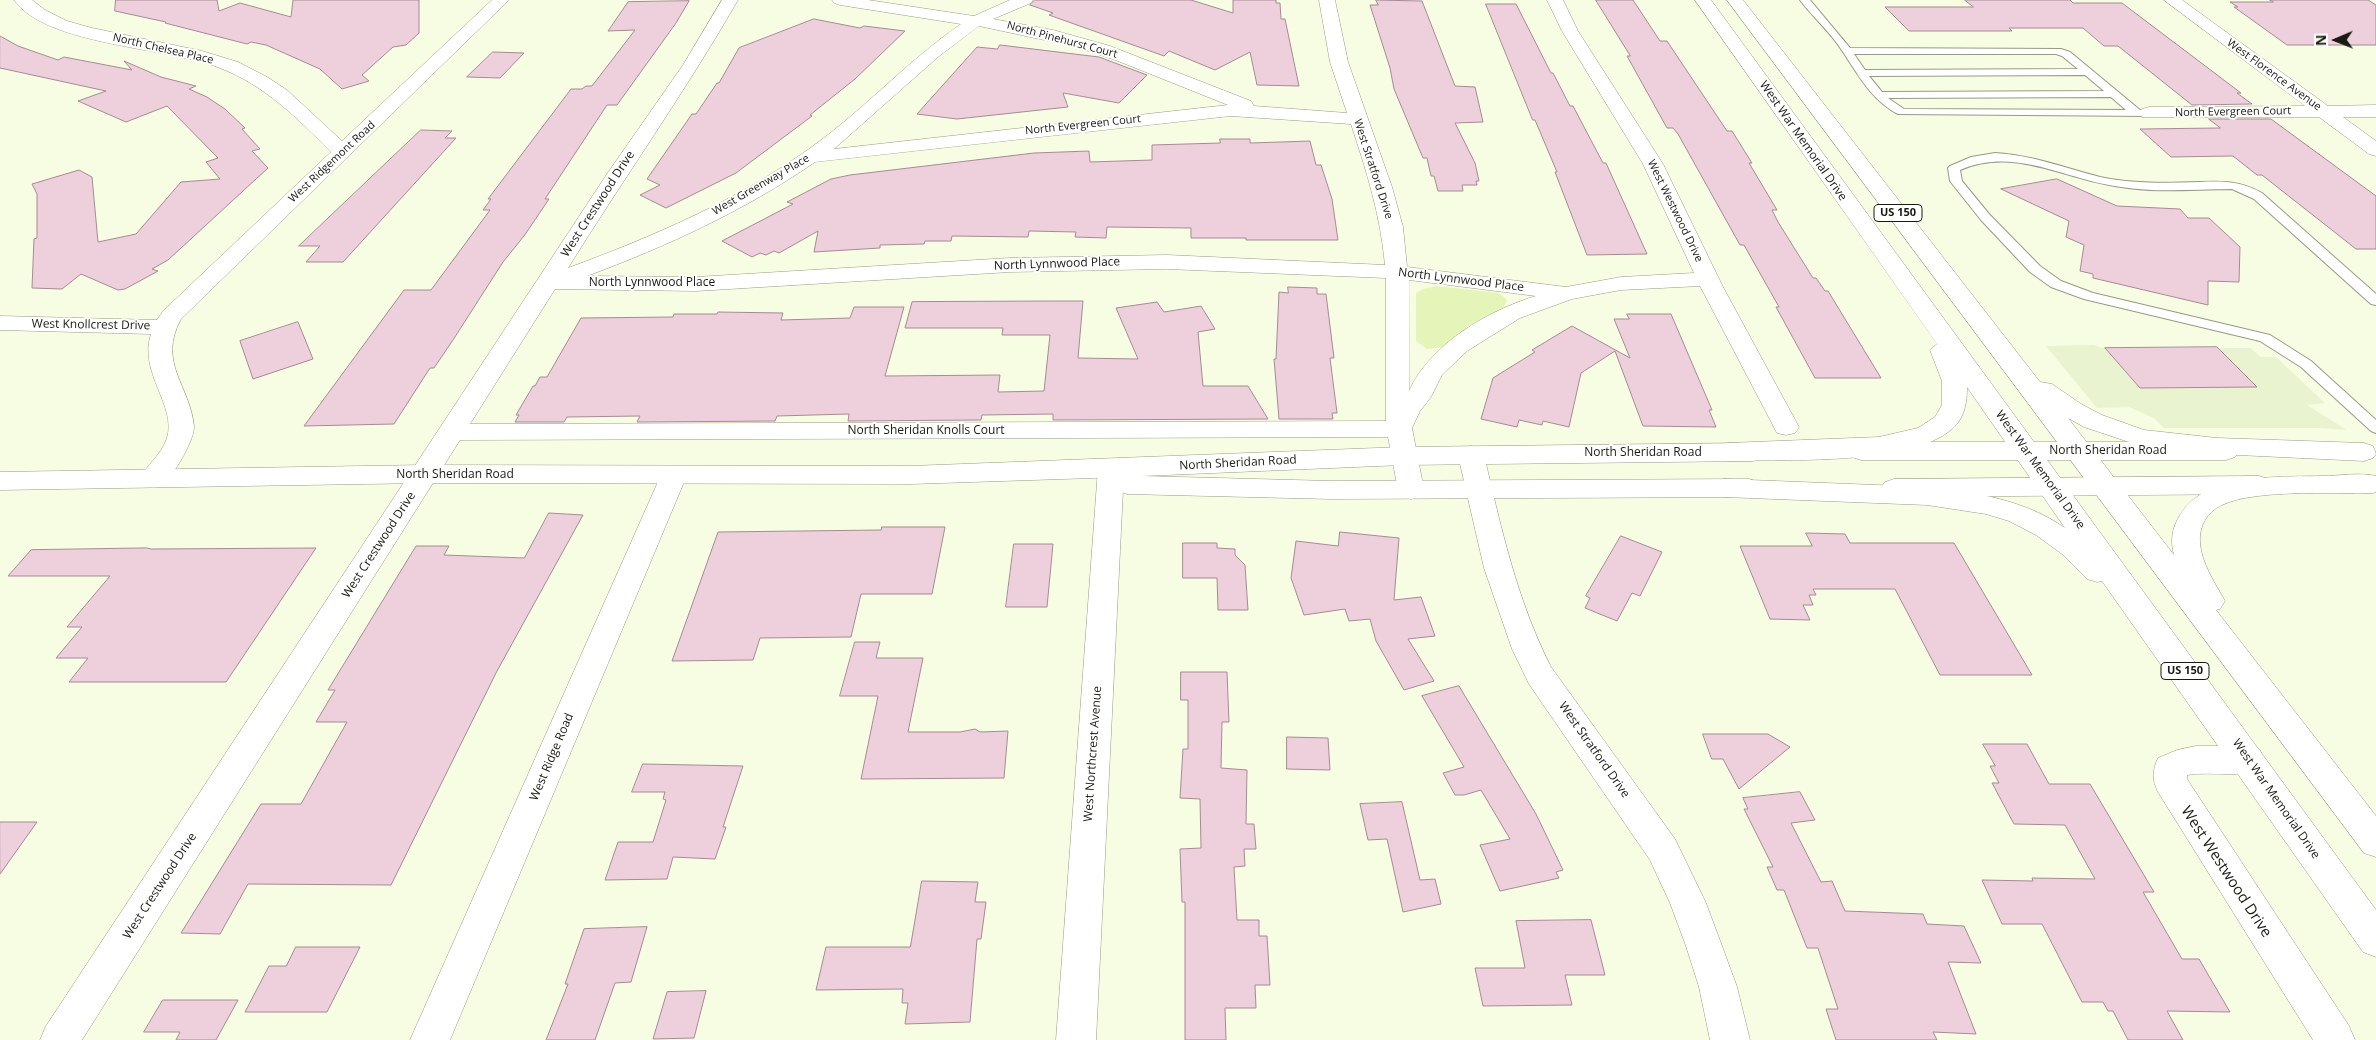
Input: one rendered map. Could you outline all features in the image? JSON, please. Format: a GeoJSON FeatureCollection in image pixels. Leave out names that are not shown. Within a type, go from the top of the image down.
{"type":"FeatureCollection","features":[{"type":"Feature","properties":{"kind":"main road","name":"North Chelsea Place"},"geometry":{"type":"LineString","coordinates":[[22,0],[36,13],[75,28],[206,57],[252,76],[283,95],[342,152]]}},
{"type":"Feature","properties":{"kind":"main road","name":"West Ridgemont Road"},"geometry":{"type":"LineString","coordinates":[[166,327],[178,309],[501,0]]}},
{"type":"Feature","properties":{"kind":"main road","name":"West Crestwood Drive"},"geometry":{"type":"LineString","coordinates":[[60,1040],[621,168],[695,60],[730,0]]}},
{"type":"Feature","properties":{"kind":"main road","name":"North Pinehurst Court"},"geometry":{"type":"LineString","coordinates":[[840,0],[1031,30],[1091,46],[1139,62],[1236,102],[1276,113]]}},
{"type":"Feature","properties":{"kind":"main road","name":"West Greenway Place"},"geometry":{"type":"LineString","coordinates":[[548,282],[601,263],[690,225],[762,187],[810,157],[866,114],[936,50],[977,21],[1025,0]]}},
{"type":"Feature","properties":{"kind":"main road","name":"West Stratford Drive"},"geometry":{"type":"LineString","coordinates":[[1327,0],[1336,53],[1387,206],[1398,272],[1397,411],[1403,456],[1411,490]]}},
{"type":"Feature","properties":{"kind":"main road","name":"West Westwood Drive"},"geometry":{"type":"LineString","coordinates":[[1555,0],[1570,31],[1653,164],[1708,280],[1786,427]]}},
{"type":"Feature","properties":{"kind":"main road","name":"West War Memorial Drive"},"geometry":{"type":"LineString","coordinates":[[1703,0],[2376,940]]}},
{"type":"Feature","properties":{"kind":"main road","name":"US 150"},"geometry":{"type":"LineString","coordinates":[[1735,0],[2376,841]]}},
{"type":"Feature","properties":{"kind":"main road","name":"West Florence Avenue"},"geometry":{"type":"LineString","coordinates":[[2172,0],[2376,150]]}},
{"type":"Feature","properties":{"kind":"main road","name":"North Evergreen Court"},"geometry":{"type":"LineString","coordinates":[[810,157],[1196,112],[1240,110],[1317,118],[1357,119]]}},
{"type":"Feature","properties":{"kind":"main road","name":"North Evergreen Court"},"geometry":{"type":"LineString","coordinates":[[2143,113],[2376,111]]}},
{"type":"Feature","properties":{"kind":"main road"},"geometry":{"type":"LineString","coordinates":[[1728,452],[1894,444],[1920,439],[1938,429],[1946,420],[1953,408],[1955,397],[1955,384],[1948,362],[1882,250]]}},
{"type":"Feature","properties":{"kind":"main road","name":"North Lynnwood Place"},"geometry":{"type":"LineString","coordinates":[[548,282],[696,284],[981,266],[1122,261],[1242,264],[1398,272],[1565,293]]}},
{"type":"Feature","properties":{"kind":"main road","name":"North Lynnwood Place"},"geometry":{"type":"LineString","coordinates":[[1399,429],[1409,408],[1419,396],[1426,378],[1436,366],[1455,348],[1512,313],[1565,293],[1629,282],[1708,280]]}},
{"type":"Feature","properties":{"kind":"main road"},"geometry":{"type":"LineString","coordinates":[[1966,303],[2020,367],[2039,386],[2072,410],[2116,431],[2141,438],[2169,442],[2370,452]]}},
{"type":"Feature","properties":{"kind":"main road","name":"West Knollcrest Drive"},"geometry":{"type":"LineString","coordinates":[[0,323],[166,327],[158,353],[178,411],[181,432],[175,447],[152,479]]}},
{"type":"Feature","properties":{"kind":"main road","name":"North Sheridan Knolls Court"},"geometry":{"type":"LineString","coordinates":[[452,432],[1399,429]]}},
{"type":"Feature","properties":{"kind":"main road","name":"North Sheridan Road"},"geometry":{"type":"LineString","coordinates":[[1110,477],[1403,456],[2026,450],[2370,452]]}},
{"type":"Feature","properties":{"kind":"main road","name":"West Stratford Drive"},"geometry":{"type":"LineString","coordinates":[[1471,455],[1508,602],[1527,651],[1540,675],[1579,727],[1663,850],[1688,903],[1704,946],[1718,987],[1730,1040]]}},
{"type":"Feature","properties":{"kind":"main road","name":"North Sheridan Road"},"geometry":{"type":"LineString","coordinates":[[0,481],[425,474],[674,474],[1110,477],[1411,490],[2375,484]]}},
{"type":"Feature","properties":{"kind":"main road","name":"West Ridge Road"},"geometry":{"type":"LineString","coordinates":[[430,1040],[674,474]]}},
{"type":"Feature","properties":{"kind":"main road","name":"West Northcrest Avenue"},"geometry":{"type":"LineString","coordinates":[[1076,1040],[1110,477]]}},
{"type":"Feature","properties":{"kind":"main road"},"geometry":{"type":"LineString","coordinates":[[2375,484],[2266,488],[2227,493],[2212,498],[2198,508],[2190,521],[2186,538],[2194,569],[2213,606],[2376,841]]}},
{"type":"Feature","properties":{"kind":"main road"},"geometry":{"type":"LineString","coordinates":[[1724,488],[1960,498],[1996,505],[2038,523],[2068,543],[2093,567],[2213,720],[2248,760]]}},
{"type":"Feature","properties":{"kind":"main road","name":"West Westwood Drive"},"geometry":{"type":"LineString","coordinates":[[2248,760],[2188,760],[2178,762],[2170,768],[2170,782],[2335,1040]]}},
{"type":"Feature","properties":{"kind":"lane"},"geometry":{"type":"LineString","coordinates":[[1805,0],[1842,43],[1879,94],[1893,109],[1910,114],[2143,113]]}},
{"type":"Feature","properties":{"kind":"lane"},"geometry":{"type":"LineString","coordinates":[[1846,51],[2056,51],[2066,54],[2114,94],[2143,113]]}},
{"type":"Feature","properties":{"kind":"lane"},"geometry":{"type":"LineString","coordinates":[[1863,73],[2087,72]]}},
{"type":"Feature","properties":{"kind":"lane"},"geometry":{"type":"LineString","coordinates":[[1879,94],[2114,94]]}},
{"type":"Feature","properties":{"kind":"lane"},"geometry":{"type":"LineString","coordinates":[[2376,301],[2258,196],[2244,188],[2232,185],[2123,185],[2094,181],[2037,161],[2012,156],[1986,156],[1965,162],[1954,168],[1956,181],[1985,217],[2035,269],[2056,284],[2089,296],[2265,338],[2306,364],[2376,428]]}},
{"type":"Feature","properties":{"kind":"shaded area"},"geometry":{"type":"Polygon","coordinates":[[[2094,345],[2102,348],[2250,348],[2261,357],[2276,357],[2325,403],[2307,405],[2347,430],[2320,428],[2164,428],[2154,418],[2129,407],[2097,408],[2046,346],[2094,345]]]}},
{"type":"Feature","properties":{"kind":"green space"},"geometry":{"type":"Polygon","coordinates":[[[1436,286],[1499,293],[1507,300],[1504,307],[1470,325],[1443,347],[1427,349],[1416,341],[1416,293],[1436,286]]]}},
{"type":"Feature","properties":{"kind":"building"},"geometry":{"type":"Polygon","coordinates":[[[116,0],[217,0],[219,11],[240,3],[291,17],[293,0],[419,0],[419,33],[406,45],[393,47],[362,75],[369,81],[342,89],[320,69],[266,45],[251,42],[247,44],[166,22],[115,11],[116,0]]]}},
{"type":"Feature","properties":{"kind":"building"},"geometry":{"type":"Polygon","coordinates":[[[1035,0],[1191,0],[1233,13],[1233,0],[1276,0],[1276,3],[1280,3],[1281,19],[1285,19],[1299,86],[1257,85],[1250,52],[1215,70],[1169,51],[1164,56],[1049,15],[1053,13],[1030,5],[1035,0]]]}},
{"type":"Feature","properties":{"kind":"building"},"geometry":{"type":"Polygon","coordinates":[[[1376,0],[1422,1],[1455,86],[1475,87],[1483,122],[1455,123],[1475,163],[1479,181],[1476,181],[1477,185],[1462,185],[1463,191],[1438,191],[1434,176],[1431,176],[1427,158],[1423,158],[1394,89],[1390,68],[1370,5],[1378,5],[1376,0]]]}},
{"type":"Feature","properties":{"kind":"building"},"geometry":{"type":"Polygon","coordinates":[[[1596,0],[1633,0],[1660,41],[1667,41],[1727,131],[1732,131],[1752,163],[1749,163],[1777,210],[1772,210],[1778,222],[1813,278],[1816,278],[1825,291],[1828,291],[1881,378],[1815,378],[1776,307],[1779,307],[1744,245],[1740,245],[1678,134],[1673,128],[1667,128],[1627,56],[1630,56],[1596,0]]]}},
{"type":"Feature","properties":{"kind":"building"},"geometry":{"type":"Polygon","coordinates":[[[1965,0],[2070,0],[2073,3],[2122,3],[2241,93],[2237,93],[2252,104],[2192,105],[2118,46],[2104,46],[2083,28],[2009,28],[2012,31],[1909,31],[1885,7],[1973,7],[1965,0]]]}},
{"type":"Feature","properties":{"kind":"building"},"geometry":{"type":"Polygon","coordinates":[[[2270,0],[2368,0],[2376,5],[2376,45],[2287,45],[2234,7],[2238,7],[2230,2],[2273,2],[2270,0]]]}},
{"type":"Feature","properties":{"kind":"building"},"geometry":{"type":"Polygon","coordinates":[[[689,1],[676,23],[617,105],[607,105],[545,199],[549,199],[524,236],[503,262],[453,340],[434,368],[430,368],[394,424],[304,426],[404,290],[431,290],[490,210],[483,210],[491,199],[488,199],[571,89],[582,89],[586,86],[592,86],[635,30],[608,31],[628,2],[689,1]]]}},
{"type":"Feature","properties":{"kind":"building"},"geometry":{"type":"Polygon","coordinates":[[[1486,4],[1516,4],[1551,73],[1553,73],[1570,106],[1573,106],[1603,163],[1606,163],[1647,254],[1587,255],[1555,172],[1557,172],[1535,120],[1533,120],[1486,4]]]}},
{"type":"Feature","properties":{"kind":"building"},"geometry":{"type":"Polygon","coordinates":[[[814,19],[860,28],[864,26],[905,31],[855,79],[810,115],[812,116],[736,173],[666,208],[640,195],[660,185],[647,179],[692,114],[696,114],[717,83],[719,83],[739,48],[814,19]]]}},
{"type":"Feature","properties":{"kind":"building"},"geometry":{"type":"Polygon","coordinates":[[[0,36],[18,46],[58,60],[64,57],[132,70],[124,61],[161,77],[196,86],[189,89],[207,97],[225,109],[245,128],[242,129],[260,149],[252,151],[268,168],[168,260],[152,269],[158,271],[125,289],[118,290],[81,274],[62,289],[32,288],[34,239],[37,238],[37,194],[32,184],[79,170],[92,177],[98,242],[136,234],[181,182],[220,179],[206,162],[218,158],[167,106],[126,122],[78,101],[106,91],[0,68],[0,36]]]}},
{"type":"Feature","properties":{"kind":"building"},"geometry":{"type":"Polygon","coordinates":[[[1000,45],[1099,57],[1147,75],[1119,103],[1063,93],[1068,107],[957,119],[917,114],[977,47],[997,49],[1000,45]]]}},
{"type":"Feature","properties":{"kind":"building"},"geometry":{"type":"Polygon","coordinates":[[[493,52],[524,53],[500,78],[467,77],[493,52]]]}},
{"type":"Feature","properties":{"kind":"building"},"geometry":{"type":"Polygon","coordinates":[[[2209,119],[2271,119],[2376,196],[2376,249],[2356,249],[2262,175],[2257,175],[2233,156],[2171,157],[2140,129],[2220,128],[2209,119]]]}},
{"type":"Feature","properties":{"kind":"building"},"geometry":{"type":"Polygon","coordinates":[[[421,130],[452,131],[445,138],[456,138],[343,262],[306,262],[320,246],[299,246],[421,130]]]}},
{"type":"Feature","properties":{"kind":"building"},"geometry":{"type":"Polygon","coordinates":[[[1220,139],[1250,139],[1250,143],[1310,141],[1316,165],[1321,165],[1332,199],[1338,240],[1191,238],[1191,228],[1107,227],[1106,238],[1075,237],[1076,232],[1029,231],[1028,237],[952,236],[951,241],[925,241],[924,244],[880,245],[880,248],[814,252],[818,231],[779,253],[774,251],[766,255],[760,253],[752,257],[722,241],[793,204],[787,202],[831,179],[850,175],[1034,153],[1089,151],[1090,162],[1152,160],[1152,145],[1220,143],[1220,139]]]}},
{"type":"Feature","properties":{"kind":"building"},"geometry":{"type":"Polygon","coordinates":[[[2057,179],[2117,206],[2180,209],[2188,218],[2209,218],[2240,247],[2239,282],[2208,281],[2208,305],[2093,278],[2093,274],[2080,271],[2084,245],[2066,237],[2069,221],[2001,189],[2057,179]]]}},
{"type":"Feature","properties":{"kind":"building"},"geometry":{"type":"Polygon","coordinates":[[[1288,287],[1317,288],[1317,294],[1326,294],[1334,358],[1330,358],[1337,413],[1332,413],[1333,419],[1279,419],[1274,359],[1276,359],[1279,292],[1288,293],[1288,287]]]}},
{"type":"Feature","properties":{"kind":"building"},"geometry":{"type":"Polygon","coordinates":[[[1083,301],[1078,358],[1138,359],[1116,308],[1157,302],[1164,312],[1201,306],[1215,329],[1198,332],[1203,386],[1248,386],[1268,419],[1053,420],[1053,414],[982,415],[981,420],[848,421],[849,414],[777,416],[775,421],[637,422],[640,416],[567,417],[564,422],[515,422],[519,415],[516,415],[533,386],[535,386],[540,377],[547,377],[581,318],[673,317],[674,314],[717,314],[718,312],[783,313],[781,320],[850,318],[854,307],[904,307],[885,376],[1000,375],[998,392],[1044,391],[1050,335],[1002,335],[1003,328],[905,328],[912,302],[1083,301]]]}},
{"type":"Feature","properties":{"kind":"building"},"geometry":{"type":"Polygon","coordinates":[[[1627,314],[1671,314],[1712,410],[1709,410],[1716,427],[1643,426],[1615,351],[1581,373],[1569,427],[1543,421],[1542,425],[1519,420],[1517,427],[1481,419],[1493,378],[1535,352],[1532,350],[1572,326],[1630,358],[1614,319],[1629,319],[1627,314]]]}},
{"type":"Feature","properties":{"kind":"building"},"geometry":{"type":"Polygon","coordinates":[[[298,322],[313,359],[253,379],[240,341],[298,322]]]}},
{"type":"Feature","properties":{"kind":"building"},"geometry":{"type":"Polygon","coordinates":[[[2217,347],[2257,387],[2140,388],[2105,348],[2217,347]]]}},
{"type":"Feature","properties":{"kind":"building"},"geometry":{"type":"Polygon","coordinates":[[[549,513],[583,515],[497,671],[391,885],[248,884],[220,934],[181,933],[261,804],[301,804],[347,722],[316,722],[335,690],[328,690],[416,546],[449,546],[444,555],[524,558],[549,513]]]}},
{"type":"Feature","properties":{"kind":"building"},"geometry":{"type":"Polygon","coordinates":[[[882,527],[945,527],[932,594],[861,594],[851,637],[760,638],[753,660],[672,661],[718,532],[881,530],[882,527]]]}},
{"type":"Feature","properties":{"kind":"building"},"geometry":{"type":"Polygon","coordinates":[[[1340,532],[1399,538],[1394,600],[1421,597],[1435,636],[1408,639],[1434,681],[1404,690],[1376,641],[1370,619],[1349,621],[1345,609],[1304,615],[1291,578],[1296,541],[1338,546],[1340,532]]]}},
{"type":"Feature","properties":{"kind":"building"},"geometry":{"type":"Polygon","coordinates":[[[1806,533],[1845,534],[1850,543],[1954,543],[2032,675],[1940,675],[1895,589],[1813,589],[1816,595],[1809,595],[1813,605],[1803,605],[1810,620],[1770,619],[1740,546],[1812,546],[1806,533]]]}},
{"type":"Feature","properties":{"kind":"building"},"geometry":{"type":"Polygon","coordinates":[[[1621,536],[1662,552],[1640,596],[1632,593],[1617,621],[1585,608],[1590,598],[1586,596],[1621,536]]]}},
{"type":"Feature","properties":{"kind":"building"},"geometry":{"type":"Polygon","coordinates":[[[1183,543],[1217,543],[1217,548],[1235,549],[1235,555],[1245,565],[1248,610],[1218,610],[1217,578],[1183,578],[1183,543]]]}},
{"type":"Feature","properties":{"kind":"building"},"geometry":{"type":"Polygon","coordinates":[[[1014,544],[1053,544],[1047,607],[1006,607],[1014,544]]]}},
{"type":"Feature","properties":{"kind":"building"},"geometry":{"type":"Polygon","coordinates":[[[316,548],[226,682],[69,682],[88,658],[56,658],[82,627],[67,627],[110,576],[8,576],[31,550],[316,548]]]}},
{"type":"Feature","properties":{"kind":"building"},"geometry":{"type":"Polygon","coordinates":[[[855,642],[880,642],[876,658],[923,658],[908,732],[960,732],[975,729],[980,732],[1008,731],[1004,778],[861,779],[878,696],[840,696],[855,642]]]}},
{"type":"Feature","properties":{"kind":"building"},"geometry":{"type":"Polygon","coordinates":[[[1181,672],[1227,672],[1229,722],[1222,722],[1221,768],[1247,770],[1246,824],[1254,824],[1256,849],[1244,849],[1245,866],[1234,867],[1237,920],[1259,920],[1259,936],[1267,936],[1270,985],[1255,985],[1256,1008],[1225,1008],[1226,1040],[1185,1040],[1185,902],[1182,902],[1180,849],[1201,848],[1200,799],[1180,798],[1183,749],[1188,749],[1188,700],[1181,700],[1181,672]]]}},
{"type":"Feature","properties":{"kind":"building"},"geometry":{"type":"Polygon","coordinates":[[[1459,686],[1536,814],[1563,870],[1556,872],[1559,878],[1500,891],[1480,845],[1510,839],[1481,790],[1464,795],[1455,795],[1443,773],[1464,767],[1422,696],[1459,686]]]}},
{"type":"Feature","properties":{"kind":"building"},"geometry":{"type":"Polygon","coordinates":[[[1703,734],[1768,734],[1790,747],[1739,789],[1723,759],[1712,759],[1703,734]]]}},
{"type":"Feature","properties":{"kind":"building"},"geometry":{"type":"Polygon","coordinates":[[[1287,737],[1328,738],[1330,770],[1287,769],[1287,737]]]}},
{"type":"Feature","properties":{"kind":"building"},"geometry":{"type":"Polygon","coordinates":[[[1983,744],[2027,744],[2049,784],[2090,784],[2154,892],[2143,892],[2182,959],[2199,959],[2230,1012],[2167,1011],[2183,1040],[2128,1040],[2113,1011],[2108,1011],[2103,1002],[2082,1002],[2042,924],[2002,924],[1982,880],[2033,881],[2032,878],[2095,879],[2065,825],[2014,824],[1992,783],[1999,783],[1990,766],[1995,766],[1983,744]]]}},
{"type":"Feature","properties":{"kind":"building"},"geometry":{"type":"Polygon","coordinates":[[[643,764],[743,766],[723,827],[726,827],[715,859],[673,857],[667,879],[605,880],[618,842],[653,842],[666,800],[663,799],[665,792],[632,792],[643,764]]]}},
{"type":"Feature","properties":{"kind":"building"},"geometry":{"type":"Polygon","coordinates":[[[1800,792],[1815,820],[1791,823],[1821,882],[1832,881],[1845,911],[1923,914],[1927,924],[1964,926],[1981,963],[1948,962],[1976,1034],[1933,1032],[1937,1040],[1836,1040],[1826,1009],[1838,1009],[1818,948],[1807,948],[1784,890],[1777,890],[1767,867],[1773,867],[1744,809],[1748,809],[1743,798],[1800,792]]]}},
{"type":"Feature","properties":{"kind":"building"},"geometry":{"type":"Polygon","coordinates":[[[1402,802],[1420,880],[1435,879],[1441,904],[1403,912],[1387,839],[1368,840],[1360,804],[1402,802]]]}},
{"type":"Feature","properties":{"kind":"building"},"geometry":{"type":"Polygon","coordinates":[[[0,822],[37,822],[0,874],[0,822]]]}},
{"type":"Feature","properties":{"kind":"building"},"geometry":{"type":"Polygon","coordinates":[[[922,881],[978,882],[975,902],[986,902],[981,939],[977,939],[970,1022],[905,1024],[908,1003],[902,1003],[903,989],[816,990],[826,947],[910,947],[922,881]]]}},
{"type":"Feature","properties":{"kind":"building"},"geometry":{"type":"Polygon","coordinates":[[[1591,920],[1605,975],[1565,975],[1572,1005],[1483,1006],[1475,968],[1525,968],[1516,921],[1591,920]]]}},
{"type":"Feature","properties":{"kind":"building"},"geometry":{"type":"Polygon","coordinates":[[[647,927],[631,982],[615,983],[595,1040],[546,1040],[568,984],[565,984],[584,929],[647,927]]]}},
{"type":"Feature","properties":{"kind":"building"},"geometry":{"type":"Polygon","coordinates":[[[296,947],[360,947],[327,1012],[245,1012],[269,966],[286,966],[296,947]]]}},
{"type":"Feature","properties":{"kind":"building"},"geometry":{"type":"Polygon","coordinates":[[[706,991],[694,1038],[653,1039],[667,992],[706,991]]]}},
{"type":"Feature","properties":{"kind":"building"},"geometry":{"type":"Polygon","coordinates":[[[163,1000],[238,1000],[216,1040],[176,1040],[180,1032],[144,1032],[163,1000]]]}}]}
